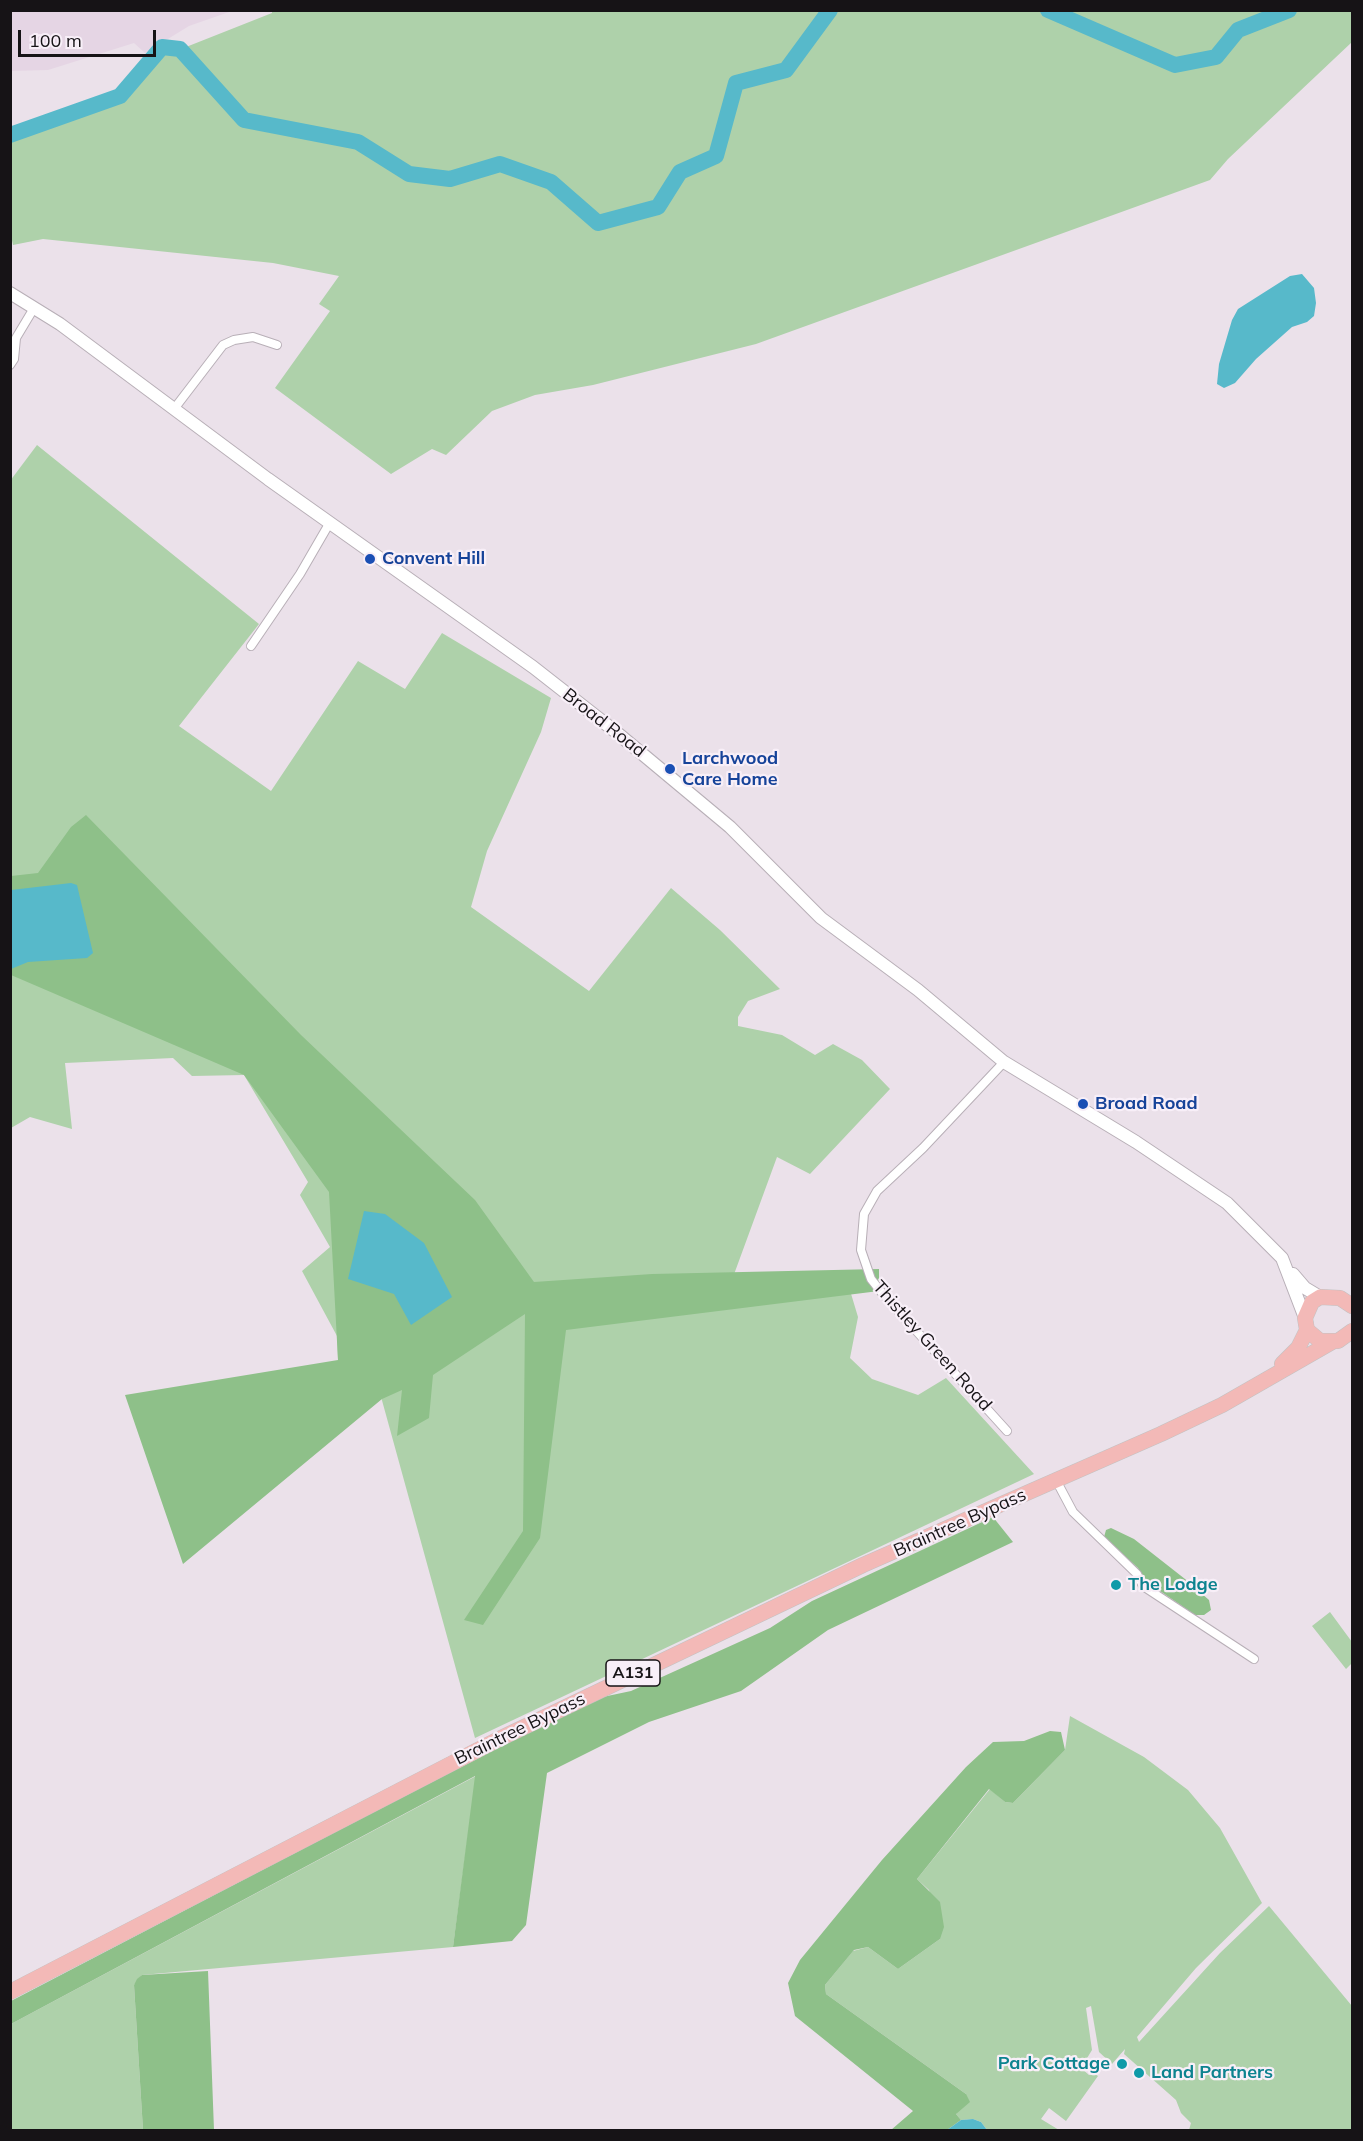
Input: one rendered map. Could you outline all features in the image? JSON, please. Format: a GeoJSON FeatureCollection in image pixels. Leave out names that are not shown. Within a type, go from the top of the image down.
{"type":"FeatureCollection","features":[{"type":"Feature","properties":{"kind":"highway","name":"Broad Road"},"geometry":{"type":"LineString","coordinates":[[1320,1297],[1340,1298],[1350,1304],[1352,1326],[1332,1342]]}},
{"type":"Feature","properties":{"kind":"highway","name":"A131"},"geometry":{"type":"LineString","coordinates":[[1306,1324],[1312,1302],[1320,1297]]}},
{"type":"Feature","properties":{"kind":"highway"},"geometry":{"type":"LineString","coordinates":[[1306,1324],[1320,1341],[1332,1342]]}},
{"type":"Feature","properties":{"kind":"highway","name":"Braintree Bypass"},"geometry":{"type":"LineString","coordinates":[[1266,1378],[1298,1348],[1306,1324]]}},
{"type":"Feature","properties":{"kind":"highway","name":"Braintree Bypass"},"geometry":{"type":"LineString","coordinates":[[10,1992],[421,1778],[602,1688],[842,1575],[1222,1405],[1332,1342]]}},
{"type":"Feature","properties":{"kind":"main road"},"geometry":{"type":"LineString","coordinates":[[10,293],[60,324],[329,524]]}},
{"type":"Feature","properties":{"kind":"main road","name":"Broad Road"},"geometry":{"type":"LineString","coordinates":[[329,524],[533,667],[616,732],[730,827],[821,918],[918,990],[1004,1062],[1136,1142],[1222,1200],[1266,1239],[1305,1288],[1320,1297]]}},
{"type":"Feature","properties":{"kind":"main road","name":"Broad Road"},"geometry":{"type":"LineString","coordinates":[[1288,1268],[1306,1324]]}},
{"type":"Feature","properties":{"kind":"street"},"geometry":{"type":"LineString","coordinates":[[10,365],[16,338],[34,308]]}},
{"type":"Feature","properties":{"kind":"street"},"geometry":{"type":"LineString","coordinates":[[174,409],[224,345],[234,340],[253,337],[277,345]]}},
{"type":"Feature","properties":{"kind":"street"},"geometry":{"type":"LineString","coordinates":[[251,646],[300,574],[329,524]]}},
{"type":"Feature","properties":{"kind":"street","name":"Thistley Green Road"},"geometry":{"type":"LineString","coordinates":[[1004,1062],[923,1148],[877,1191],[864,1214],[861,1242],[864,1263],[877,1286],[1007,1431]]}},
{"type":"Feature","properties":{"kind":"street"},"geometry":{"type":"LineString","coordinates":[[1056,1480],[1073,1512],[1137,1574],[1143,1586],[1254,1659]]}},
{"type":"Feature","properties":{"kind":"shaded area"},"geometry":{"type":"Polygon","coordinates":[[[10,11],[232,11],[189,26],[145,53],[134,43],[48,70],[11,71],[10,11]]]}},
{"type":"Feature","properties":{"kind":"green space"},"geometry":{"type":"Polygon","coordinates":[[[1352,10],[1352,42],[1228,159],[1210,180],[756,344],[593,385],[535,395],[492,411],[446,455],[432,449],[391,474],[275,388],[330,311],[319,304],[339,276],[273,263],[43,239],[13,245],[11,236],[11,135],[120,96],[162,47],[181,49],[272,13],[272,11],[1352,10]]]}},
{"type":"Feature","properties":{"kind":"green space"},"geometry":{"type":"Polygon","coordinates":[[[37,445],[259,624],[179,726],[271,791],[358,661],[405,689],[442,633],[551,698],[541,732],[487,851],[471,907],[589,991],[671,888],[720,930],[780,989],[748,1001],[738,1017],[738,1026],[782,1035],[815,1055],[833,1044],[862,1060],[890,1089],[810,1174],[777,1157],[729,1288],[849,1287],[858,1317],[850,1358],[872,1379],[918,1395],[946,1378],[1034,1474],[475,1738],[375,1375],[338,1360],[337,1336],[302,1271],[330,1247],[300,1195],[308,1182],[244,1075],[192,1076],[173,1058],[65,1063],[72,1129],[30,1117],[11,1128],[10,481],[37,445]]]}},
{"type":"Feature","properties":{"kind":"green space"},"geometry":{"type":"Polygon","coordinates":[[[86,815],[301,1035],[475,1200],[534,1282],[652,1274],[879,1269],[879,1291],[566,1330],[540,1538],[483,1625],[464,1620],[523,1531],[525,1314],[433,1375],[429,1418],[397,1436],[402,1390],[382,1399],[183,1564],[125,1395],[338,1360],[329,1192],[244,1075],[11,975],[11,876],[38,873],[71,827],[86,815]]]}},
{"type":"Feature","properties":{"kind":"green space"},"geometry":{"type":"Polygon","coordinates":[[[993,1517],[1013,1542],[828,1630],[741,1691],[649,1722],[547,1773],[526,1925],[512,1941],[453,1947],[475,1776],[11,2024],[11,2001],[423,1786],[598,1698],[631,1691],[770,1628],[812,1601],[993,1517]]]}},
{"type":"Feature","properties":{"kind":"green space"},"geometry":{"type":"Polygon","coordinates":[[[1111,1528],[1134,1539],[1185,1579],[1209,1600],[1211,1610],[1204,1615],[1195,1615],[1144,1580],[1138,1568],[1104,1537],[1106,1530],[1111,1528]]]}},
{"type":"Feature","properties":{"kind":"green space"},"geometry":{"type":"Polygon","coordinates":[[[1330,1612],[1352,1642],[1352,1663],[1346,1669],[1312,1626],[1330,1612]]]}},
{"type":"Feature","properties":{"kind":"green space"},"geometry":{"type":"Polygon","coordinates":[[[1070,1716],[1144,1757],[1188,1790],[1220,1828],[1262,1903],[1196,1968],[1137,2037],[1139,2042],[1220,1953],[1269,1906],[1352,2006],[1352,2130],[1189,2130],[1191,2123],[1181,2113],[1176,2100],[1124,2054],[1125,2049],[1112,2064],[1099,2052],[1091,2006],[1086,2008],[1092,2050],[1081,2068],[1089,2075],[1098,2076],[1066,2121],[1049,2108],[1041,2119],[1059,2130],[987,2130],[981,2122],[973,2119],[961,2120],[956,2114],[966,2094],[826,1994],[825,1985],[853,1951],[868,1947],[898,1969],[940,1939],[929,1890],[917,1879],[990,1789],[1005,1802],[1013,1803],[1065,1750],[1070,1716]]]}},
{"type":"Feature","properties":{"kind":"green space"},"geometry":{"type":"Polygon","coordinates":[[[1050,1731],[1061,1732],[1065,1750],[1013,1803],[1005,1802],[989,1789],[917,1879],[940,1902],[944,1927],[940,1939],[898,1969],[868,1947],[854,1950],[825,1985],[826,1994],[966,2094],[970,2102],[956,2114],[961,2120],[947,2130],[891,2130],[913,2111],[795,2016],[788,1983],[800,1960],[882,1860],[966,1767],[993,1742],[1024,1741],[1050,1731]]]}},
{"type":"Feature","properties":{"kind":"green space"},"geometry":{"type":"Polygon","coordinates":[[[476,1776],[453,1947],[142,1975],[134,1985],[143,2130],[11,2130],[11,2024],[476,1776]]]}},
{"type":"Feature","properties":{"kind":"green space"},"geometry":{"type":"Polygon","coordinates":[[[208,1971],[214,2130],[143,2130],[134,1985],[142,1975],[208,1971]]]}},
{"type":"Feature","properties":{"kind":"water"},"geometry":{"type":"Polygon","coordinates":[[[1302,274],[1314,288],[1316,303],[1314,316],[1307,322],[1292,327],[1256,359],[1235,383],[1224,388],[1217,384],[1219,364],[1232,320],[1238,309],[1290,276],[1302,274]]]}},
{"type":"Feature","properties":{"kind":"water"},"geometry":{"type":"Polygon","coordinates":[[[71,883],[77,885],[93,953],[87,958],[28,962],[11,969],[11,890],[71,883]]]}},
{"type":"Feature","properties":{"kind":"water"},"geometry":{"type":"Polygon","coordinates":[[[364,1211],[385,1214],[424,1243],[452,1297],[411,1325],[394,1294],[348,1279],[364,1211]]]}},
{"type":"Feature","properties":{"kind":"water"},"geometry":{"type":"Polygon","coordinates":[[[973,2119],[981,2122],[987,2130],[947,2130],[961,2120],[973,2119]]]}},
{"type":"Feature","properties":{"kind":"waterway"},"geometry":{"type":"LineString","coordinates":[[10,135],[120,96],[162,47],[180,49],[244,120],[358,142],[409,174],[450,179],[500,164],[551,182],[598,223],[658,207],[680,172],[716,156],[736,83],[786,70],[830,10]]}},
{"type":"Feature","properties":{"kind":"waterway"},"geometry":{"type":"LineString","coordinates":[[1048,10],[1175,65],[1216,57],[1238,30],[1289,10]]}},
{"type":"Feature","properties":{"kind":"place","name":"Convent Hill"},"geometry":{"type":"Point","coordinates":[370,559]}},
{"type":"Feature","properties":{"kind":"place","name":"Larchwood Care Home"},"geometry":{"type":"Point","coordinates":[670,769]}},
{"type":"Feature","properties":{"kind":"place","name":"Broad Road"},"geometry":{"type":"Point","coordinates":[1083,1104]}},
{"type":"Feature","properties":{"kind":"place","name":"The Lodge"},"geometry":{"type":"Point","coordinates":[1116,1585]}},
{"type":"Feature","properties":{"kind":"place","name":"Park Cottage"},"geometry":{"type":"Point","coordinates":[1122,2064]}},
{"type":"Feature","properties":{"kind":"place","name":"Land Partners"},"geometry":{"type":"Point","coordinates":[1139,2073]}}]}
